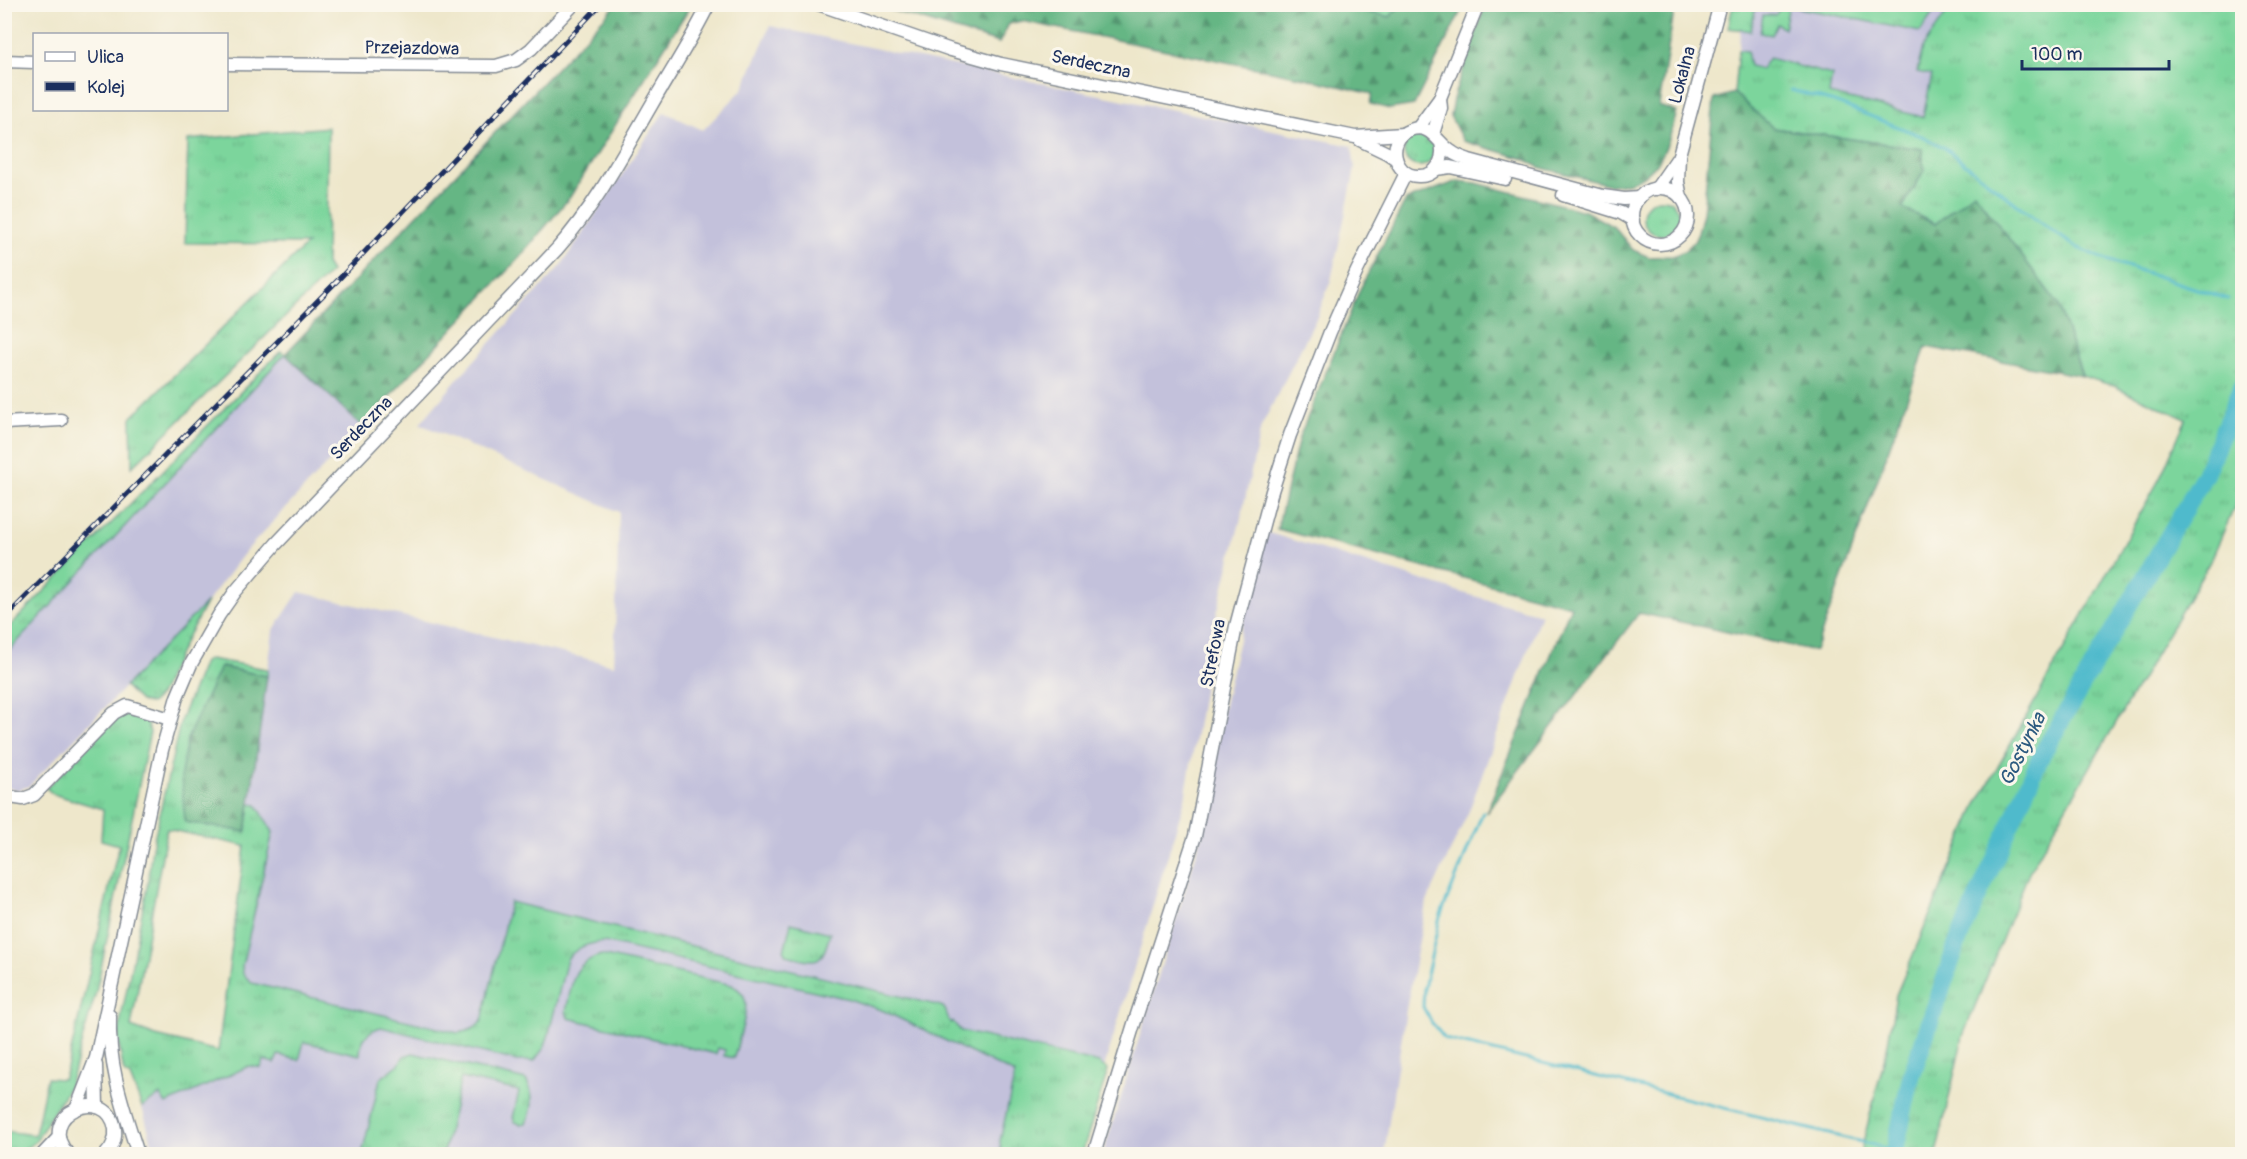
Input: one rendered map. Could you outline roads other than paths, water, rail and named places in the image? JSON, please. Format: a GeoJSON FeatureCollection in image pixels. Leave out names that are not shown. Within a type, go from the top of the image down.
{"type":"FeatureCollection","features":[{"type":"Feature","properties":{"kind":"street","name":"Przejazdowa"},"geometry":{"type":"LineString","coordinates":[[228,64],[496,66],[516,60],[531,49],[574,4]]}},
{"type":"Feature","properties":{"kind":"street","name":"Serdeczna"},"geometry":{"type":"LineString","coordinates":[[112,980],[170,719],[191,664],[219,615],[249,574],[276,544],[557,249],[582,219],[622,157],[709,4]]}},
{"type":"Feature","properties":{"kind":"street"},"geometry":{"type":"LineString","coordinates":[[1440,98],[1437,138],[1442,157],[1436,169],[1431,173],[1418,176],[1406,172],[1396,159],[1395,148],[1403,134],[1418,128],[1440,98],[1478,4]]}},
{"type":"Feature","properties":{"kind":"street","name":"Lokalna"},"geometry":{"type":"LineString","coordinates":[[1681,198],[1678,182],[1679,154],[1720,4]]}},
{"type":"Feature","properties":{"kind":"street","name":"Serdeczna"},"geometry":{"type":"LineString","coordinates":[[823,5],[988,60],[1354,137],[1396,159]]}},
{"type":"Feature","properties":{"kind":"street"},"geometry":{"type":"LineString","coordinates":[[4,62],[33,62]]}},
{"type":"Feature","properties":{"kind":"street"},"geometry":{"type":"LineString","coordinates":[[1418,128],[1437,138],[1452,152],[1469,160],[1603,196],[1624,199],[1639,198]]}},
{"type":"Feature","properties":{"kind":"street","name":"Serdeczna"},"geometry":{"type":"LineString","coordinates":[[1354,137],[1403,134]]}},
{"type":"Feature","properties":{"kind":"street","name":"Lokalna"},"geometry":{"type":"LineString","coordinates":[[1656,189],[1679,154]]}},
{"type":"Feature","properties":{"kind":"street"},"geometry":{"type":"LineString","coordinates":[[1436,169],[1450,167],[1492,175],[1595,203],[1632,220]]}},
{"type":"Feature","properties":{"kind":"street","name":"Strefowa"},"geometry":{"type":"LineString","coordinates":[[1095,1155],[1132,1027],[1195,836],[1236,626],[1274,485],[1293,425],[1330,332],[1406,172]]}},
{"type":"Feature","properties":{"kind":"street"},"geometry":{"type":"LineString","coordinates":[[1656,189],[1668,189],[1681,198],[1688,212],[1685,228],[1681,234],[1668,243],[1660,244],[1645,240],[1632,220],[1632,212],[1639,198],[1656,189]]}},
{"type":"Feature","properties":{"kind":"street"},"geometry":{"type":"LineString","coordinates":[[4,423],[61,420]]}},
{"type":"Feature","properties":{"kind":"street"},"geometry":{"type":"LineString","coordinates":[[4,796],[23,799],[34,795],[114,713],[127,706],[170,719]]}},
{"type":"Feature","properties":{"kind":"street"},"geometry":{"type":"LineString","coordinates":[[67,1154],[59,1137],[59,1130],[65,1116],[77,1107],[96,1058],[112,980]]}},
{"type":"Feature","properties":{"kind":"street"},"geometry":{"type":"LineString","coordinates":[[112,980],[111,1058],[115,1083],[138,1155]]}},
{"type":"Feature","properties":{"kind":"street"},"geometry":{"type":"LineString","coordinates":[[96,1058],[97,1107]]}},
{"type":"Feature","properties":{"kind":"street"},"geometry":{"type":"LineString","coordinates":[[77,1107],[97,1107],[104,1111],[113,1124],[115,1139],[112,1152]]}},
{"type":"Feature","properties":{"kind":"street"},"geometry":{"type":"LineString","coordinates":[[43,1155],[59,1137]]}},
{"type":"Feature","properties":{"kind":"waterway"},"geometry":{"type":"LineString","coordinates":[[1791,90],[1834,102],[1924,137],[1945,148],[2042,224],[2076,247],[2104,259],[2228,299]]}},
{"type":"Feature","properties":{"kind":"waterway","name":"Gostynka"},"geometry":{"type":"LineString","coordinates":[[1894,1154],[1911,1077],[1958,941],[2042,754],[2205,474],[2242,386]]}},
{"type":"Feature","properties":{"kind":"waterway"},"geometry":{"type":"LineString","coordinates":[[1483,812],[1440,917],[1424,988],[1423,1007],[1445,1039],[1894,1150]]}},
{"type":"Feature","properties":{"kind":"railway"},"geometry":{"type":"LineString","coordinates":[[4,619],[337,281],[601,4]]}}]}
